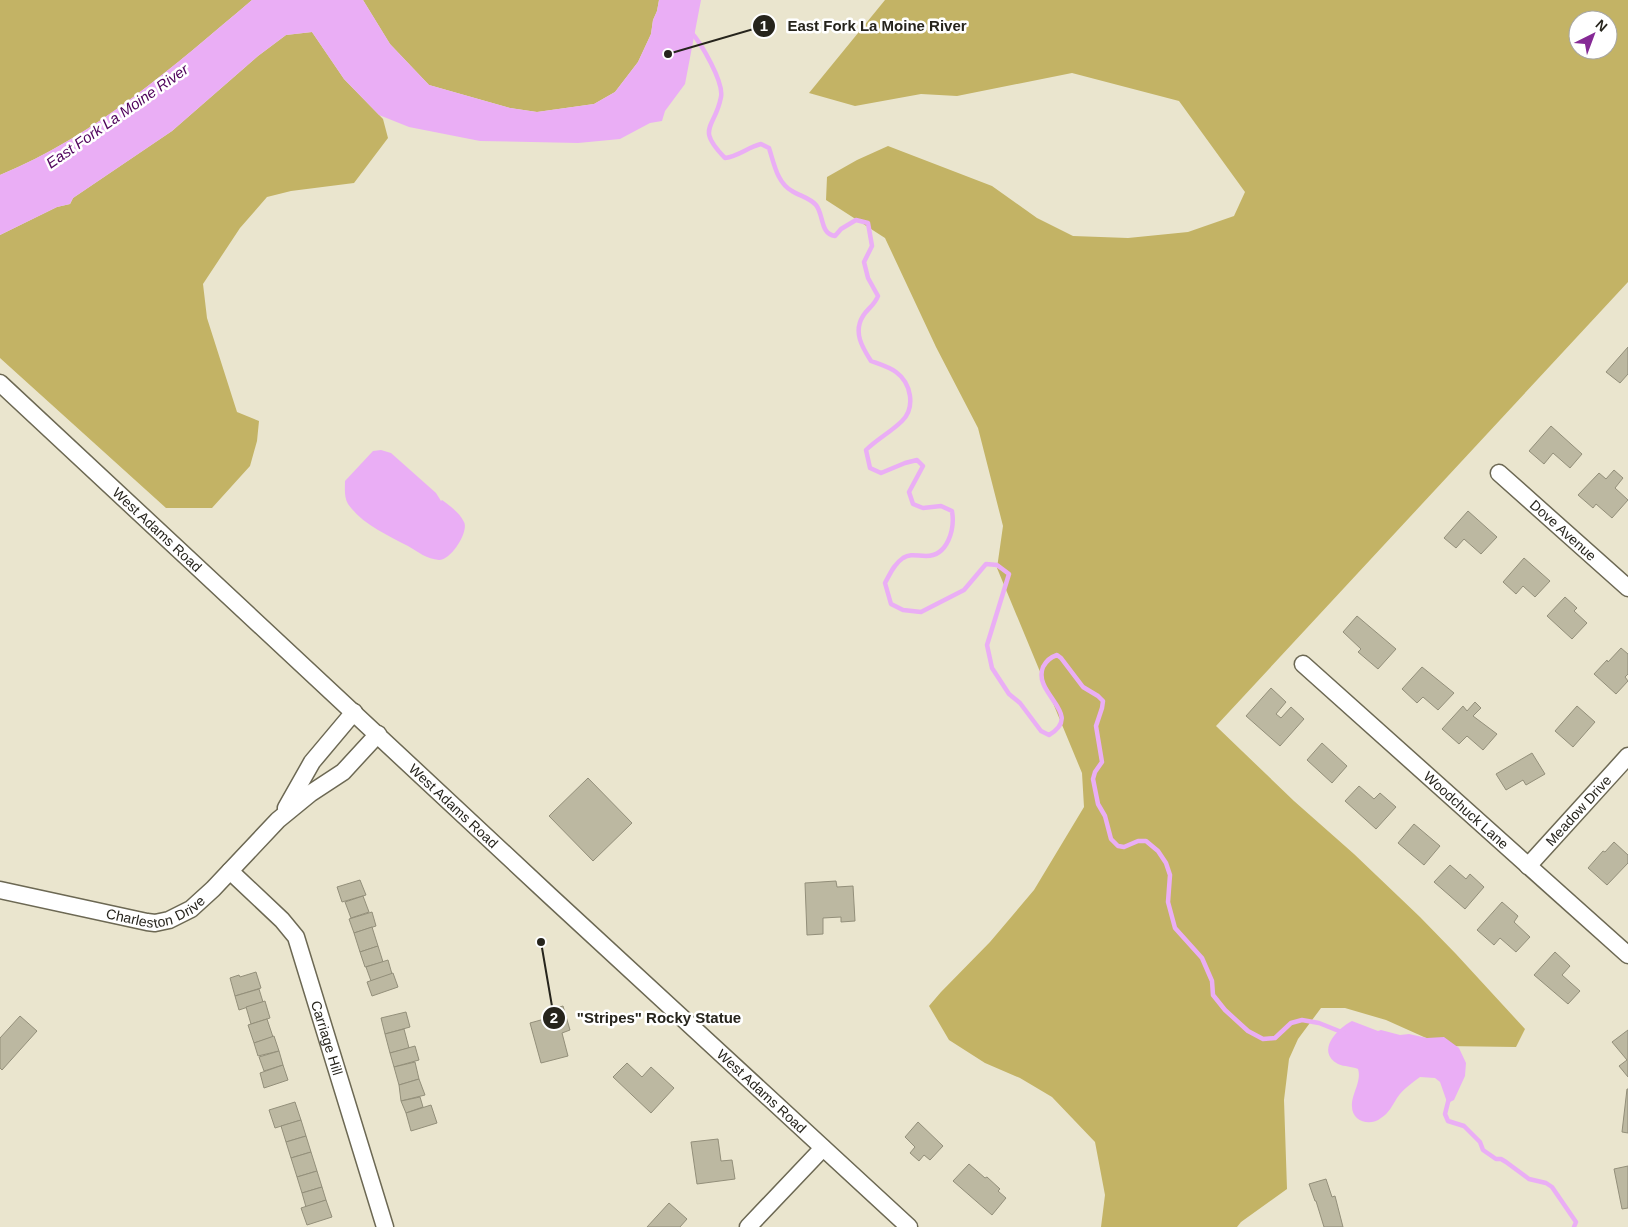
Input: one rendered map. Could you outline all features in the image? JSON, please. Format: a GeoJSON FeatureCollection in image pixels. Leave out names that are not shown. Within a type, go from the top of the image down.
{"type":"FeatureCollection","features":[{"type":"Feature","properties":{"kind":"street","name":"West Adams Road"},"geometry":{"type":"LineString","coordinates":[[0,383],[556,902],[909,1227]]}},
{"type":"Feature","properties":{"kind":"street","name":"Dove Avenue"},"geometry":{"type":"LineString","coordinates":[[1500,473],[1628,588]]}},
{"type":"Feature","properties":{"kind":"street","name":"Woodchuck Lane"},"geometry":{"type":"LineString","coordinates":[[1303,664],[1628,955]]}},
{"type":"Feature","properties":{"kind":"street","name":"Charleston Drive"},"geometry":{"type":"LineString","coordinates":[[278,820],[312,762],[354,712]]}},
{"type":"Feature","properties":{"kind":"street","name":"Charleston Drive"},"geometry":{"type":"LineString","coordinates":[[0,890],[155,923],[169,920],[192,909],[230,872],[278,820],[311,792],[343,772],[378,734]]}},
{"type":"Feature","properties":{"kind":"street","name":"Meadow Drive"},"geometry":{"type":"LineString","coordinates":[[1528,866],[1628,756]]}},
{"type":"Feature","properties":{"kind":"street","name":"Carriage Hill"},"geometry":{"type":"LineString","coordinates":[[230,872],[282,920],[296,937],[386,1227]]}},
{"type":"Feature","properties":{"kind":"street"},"geometry":{"type":"LineString","coordinates":[[748,1227],[823,1148]]}},
{"type":"Feature","properties":{"kind":"shaded area"},"geometry":{"type":"Polygon","coordinates":[[[0,0],[252,0],[163,74],[101,120],[35,159],[0,175],[0,0]]]}},
{"type":"Feature","properties":{"kind":"shaded area"},"geometry":{"type":"Polygon","coordinates":[[[363,0],[659,0],[651,34],[638,62],[615,92],[594,104],[537,112],[510,108],[429,85],[390,44],[363,0]]]}},
{"type":"Feature","properties":{"kind":"shaded area"},"geometry":{"type":"Polygon","coordinates":[[[885,0],[1628,0],[1628,282],[1216,726],[1420,917],[1525,1029],[1516,1047],[1444,1046],[1386,1020],[1345,1008],[1321,1008],[1298,1039],[1289,1059],[1284,1100],[1287,1189],[1241,1222],[1237,1227],[1101,1227],[1105,1195],[1095,1142],[1052,1097],[1020,1078],[985,1063],[949,1040],[929,1006],[990,942],[1034,890],[1084,807],[1082,773],[997,568],[1003,526],[978,428],[936,347],[885,238],[826,200],[827,177],[857,160],[888,146],[992,186],[1037,218],[1073,236],[1128,238],[1188,232],[1234,216],[1245,192],[1179,101],[1072,73],[957,96],[921,94],[855,106],[809,93],[885,0]]]}},
{"type":"Feature","properties":{"kind":"shaded area"},"geometry":{"type":"Polygon","coordinates":[[[312,32],[344,79],[383,119],[388,138],[354,183],[291,191],[267,197],[240,228],[203,284],[207,318],[237,412],[259,421],[257,441],[250,466],[212,508],[166,508],[0,358],[0,235],[57,207],[70,204],[73,198],[172,131],[258,56],[286,35],[312,32]]]}},
{"type":"Feature","properties":{"kind":"water"},"geometry":{"type":"Polygon","coordinates":[[[252,0],[363,0],[390,44],[429,85],[510,108],[537,112],[594,104],[615,92],[638,62],[651,34],[659,0],[701,0],[685,84],[665,111],[662,121],[650,123],[620,139],[578,143],[480,141],[409,127],[379,115],[344,79],[312,32],[286,35],[258,56],[172,131],[73,198],[70,204],[57,207],[0,235],[0,175],[35,159],[101,120],[163,74],[252,0]]]}},
{"type":"Feature","properties":{"kind":"water"},"geometry":{"type":"Polygon","coordinates":[[[381,450],[391,453],[436,493],[441,501],[451,507],[464,522],[462,538],[454,550],[444,559],[439,560],[427,557],[383,533],[360,517],[348,504],[345,496],[345,481],[373,451],[381,450]]]}},
{"type":"Feature","properties":{"kind":"water"},"geometry":{"type":"Polygon","coordinates":[[[1352,1021],[1378,1031],[1381,1030],[1400,1035],[1409,1034],[1427,1038],[1444,1037],[1459,1048],[1466,1063],[1465,1076],[1454,1100],[1447,1102],[1440,1082],[1435,1078],[1420,1077],[1402,1092],[1388,1112],[1377,1121],[1367,1122],[1358,1119],[1353,1112],[1352,1102],[1359,1079],[1358,1069],[1338,1064],[1331,1059],[1329,1053],[1331,1040],[1335,1034],[1352,1021]]]}},
{"type":"Feature","properties":{"kind":"building"},"geometry":{"type":"Polygon","coordinates":[[[1628,347],[1628,374],[1620,383],[1606,372],[1628,347]]]}},
{"type":"Feature","properties":{"kind":"building"},"geometry":{"type":"Polygon","coordinates":[[[1551,426],[1582,454],[1570,468],[1553,453],[1544,464],[1529,451],[1551,426]]]}},
{"type":"Feature","properties":{"kind":"building"},"geometry":{"type":"Polygon","coordinates":[[[1614,470],[1623,478],[1615,488],[1628,500],[1612,518],[1596,504],[1593,508],[1578,495],[1599,473],[1606,479],[1614,470]]]}},
{"type":"Feature","properties":{"kind":"building"},"geometry":{"type":"Polygon","coordinates":[[[1468,511],[1497,537],[1481,554],[1464,539],[1456,548],[1444,538],[1468,511]]]}},
{"type":"Feature","properties":{"kind":"building"},"geometry":{"type":"Polygon","coordinates":[[[1524,558],[1550,581],[1535,597],[1523,586],[1516,594],[1503,582],[1524,558]]]}},
{"type":"Feature","properties":{"kind":"building"},"geometry":{"type":"Polygon","coordinates":[[[1565,597],[1577,608],[1574,611],[1587,623],[1572,639],[1547,616],[1565,597]]]}},
{"type":"Feature","properties":{"kind":"building"},"geometry":{"type":"Polygon","coordinates":[[[1357,616],[1396,649],[1378,669],[1358,652],[1361,649],[1343,632],[1357,616]]]}},
{"type":"Feature","properties":{"kind":"building"},"geometry":{"type":"Polygon","coordinates":[[[1621,648],[1628,654],[1628,674],[1625,677],[1628,681],[1616,694],[1594,674],[1621,648]]]}},
{"type":"Feature","properties":{"kind":"building"},"geometry":{"type":"Polygon","coordinates":[[[1422,667],[1454,693],[1438,710],[1423,697],[1417,703],[1402,689],[1422,667]]]}},
{"type":"Feature","properties":{"kind":"building"},"geometry":{"type":"Polygon","coordinates":[[[1271,688],[1286,702],[1276,714],[1281,718],[1291,707],[1304,719],[1280,746],[1246,716],[1271,688]]]}},
{"type":"Feature","properties":{"kind":"building"},"geometry":{"type":"Polygon","coordinates":[[[1475,702],[1481,708],[1473,716],[1497,734],[1483,750],[1467,736],[1459,744],[1442,729],[1463,706],[1467,711],[1475,702]]]}},
{"type":"Feature","properties":{"kind":"building"},"geometry":{"type":"Polygon","coordinates":[[[1577,706],[1595,722],[1573,747],[1555,731],[1577,706]]]}},
{"type":"Feature","properties":{"kind":"building"},"geometry":{"type":"Polygon","coordinates":[[[1322,743],[1347,766],[1332,783],[1307,760],[1322,743]]]}},
{"type":"Feature","properties":{"kind":"building"},"geometry":{"type":"Polygon","coordinates":[[[1532,753],[1545,774],[1526,785],[1523,780],[1506,790],[1496,774],[1532,753]]]}},
{"type":"Feature","properties":{"kind":"building"},"geometry":{"type":"Polygon","coordinates":[[[588,778],[632,823],[593,861],[549,816],[588,778]]]}},
{"type":"Feature","properties":{"kind":"building"},"geometry":{"type":"Polygon","coordinates":[[[1359,786],[1374,799],[1380,793],[1396,807],[1376,829],[1345,801],[1359,786]]]}},
{"type":"Feature","properties":{"kind":"building"},"geometry":{"type":"Polygon","coordinates":[[[1414,824],[1440,846],[1424,865],[1398,843],[1414,824]]]}},
{"type":"Feature","properties":{"kind":"building"},"geometry":{"type":"Polygon","coordinates":[[[1614,842],[1628,855],[1628,863],[1607,885],[1588,868],[1614,842]]]}},
{"type":"Feature","properties":{"kind":"building"},"geometry":{"type":"Polygon","coordinates":[[[1450,865],[1466,879],[1470,874],[1484,887],[1465,909],[1434,882],[1450,865]]]}},
{"type":"Feature","properties":{"kind":"building"},"geometry":{"type":"Polygon","coordinates":[[[360,880],[366,895],[342,902],[337,887],[360,880]]]}},
{"type":"Feature","properties":{"kind":"building"},"geometry":{"type":"Polygon","coordinates":[[[836,881],[837,887],[853,886],[855,921],[841,922],[841,917],[823,918],[823,934],[807,935],[805,883],[836,881]]]}},
{"type":"Feature","properties":{"kind":"building"},"geometry":{"type":"Polygon","coordinates":[[[363,896],[369,912],[351,918],[345,902],[363,896]]]}},
{"type":"Feature","properties":{"kind":"building"},"geometry":{"type":"Polygon","coordinates":[[[1502,902],[1518,916],[1514,922],[1530,937],[1516,952],[1500,938],[1494,945],[1477,930],[1502,902]]]}},
{"type":"Feature","properties":{"kind":"building"},"geometry":{"type":"Polygon","coordinates":[[[372,912],[376,926],[354,933],[349,919],[372,912]]]}},
{"type":"Feature","properties":{"kind":"building"},"geometry":{"type":"Polygon","coordinates":[[[372,927],[378,946],[360,952],[354,933],[372,927]]]}},
{"type":"Feature","properties":{"kind":"building"},"geometry":{"type":"Polygon","coordinates":[[[378,946],[383,962],[365,967],[360,952],[378,946]]]}},
{"type":"Feature","properties":{"kind":"building"},"geometry":{"type":"Polygon","coordinates":[[[1555,952],[1570,966],[1562,975],[1580,991],[1568,1004],[1534,975],[1555,952]]]}},
{"type":"Feature","properties":{"kind":"building"},"geometry":{"type":"Polygon","coordinates":[[[388,960],[392,974],[371,981],[366,967],[388,960]]]}},
{"type":"Feature","properties":{"kind":"building"},"geometry":{"type":"Polygon","coordinates":[[[256,972],[261,988],[235,996],[230,978],[256,972]]]}},
{"type":"Feature","properties":{"kind":"building"},"geometry":{"type":"Polygon","coordinates":[[[393,973],[398,987],[372,996],[367,982],[393,973]]]}},
{"type":"Feature","properties":{"kind":"building"},"geometry":{"type":"Polygon","coordinates":[[[259,989],[263,1002],[239,1010],[235,996],[259,989]]]}},
{"type":"Feature","properties":{"kind":"building"},"geometry":{"type":"Polygon","coordinates":[[[265,1001],[270,1018],[251,1024],[246,1007],[265,1001]]]}},
{"type":"Feature","properties":{"kind":"building"},"geometry":{"type":"Polygon","coordinates":[[[563,1006],[570,1030],[562,1033],[568,1056],[541,1063],[530,1023],[548,1018],[546,1011],[563,1006]]]}},
{"type":"Feature","properties":{"kind":"building"},"geometry":{"type":"Polygon","coordinates":[[[406,1012],[410,1027],[385,1034],[381,1018],[406,1012]]]}},
{"type":"Feature","properties":{"kind":"building"},"geometry":{"type":"Polygon","coordinates":[[[20,1016],[37,1031],[2,1070],[0,1068],[0,1038],[20,1016]]]}},
{"type":"Feature","properties":{"kind":"building"},"geometry":{"type":"Polygon","coordinates":[[[267,1019],[273,1037],[254,1043],[248,1025],[267,1019]]]}},
{"type":"Feature","properties":{"kind":"building"},"geometry":{"type":"Polygon","coordinates":[[[404,1029],[409,1048],[390,1053],[385,1034],[404,1029]]]}},
{"type":"Feature","properties":{"kind":"building"},"geometry":{"type":"Polygon","coordinates":[[[1628,1030],[1628,1077],[1619,1066],[1627,1060],[1612,1042],[1628,1030]]]}},
{"type":"Feature","properties":{"kind":"building"},"geometry":{"type":"Polygon","coordinates":[[[274,1036],[279,1051],[258,1056],[254,1043],[274,1036]]]}},
{"type":"Feature","properties":{"kind":"building"},"geometry":{"type":"Polygon","coordinates":[[[415,1046],[419,1060],[394,1067],[390,1053],[415,1046]]]}},
{"type":"Feature","properties":{"kind":"building"},"geometry":{"type":"Polygon","coordinates":[[[279,1051],[283,1065],[264,1071],[259,1057],[279,1051]]]}},
{"type":"Feature","properties":{"kind":"building"},"geometry":{"type":"Polygon","coordinates":[[[415,1062],[419,1079],[399,1085],[394,1067],[415,1062]]]}},
{"type":"Feature","properties":{"kind":"building"},"geometry":{"type":"Polygon","coordinates":[[[627,1063],[642,1077],[651,1067],[674,1088],[651,1113],[613,1077],[627,1063]]]}},
{"type":"Feature","properties":{"kind":"building"},"geometry":{"type":"Polygon","coordinates":[[[283,1065],[288,1080],[264,1088],[260,1073],[283,1065]]]}},
{"type":"Feature","properties":{"kind":"building"},"geometry":{"type":"Polygon","coordinates":[[[419,1079],[425,1095],[401,1101],[399,1085],[419,1079]]]}},
{"type":"Feature","properties":{"kind":"building"},"geometry":{"type":"Polygon","coordinates":[[[1628,1089],[1628,1133],[1622,1132],[1628,1089]]]}},
{"type":"Feature","properties":{"kind":"building"},"geometry":{"type":"Polygon","coordinates":[[[420,1097],[423,1107],[406,1113],[401,1101],[420,1097]]]}},
{"type":"Feature","properties":{"kind":"building"},"geometry":{"type":"Polygon","coordinates":[[[295,1102],[301,1120],[275,1128],[269,1110],[295,1102]]]}},
{"type":"Feature","properties":{"kind":"building"},"geometry":{"type":"Polygon","coordinates":[[[431,1105],[437,1123],[411,1131],[406,1113],[431,1105]]]}},
{"type":"Feature","properties":{"kind":"building"},"geometry":{"type":"Polygon","coordinates":[[[301,1120],[306,1136],[286,1142],[281,1126],[301,1120]]]}},
{"type":"Feature","properties":{"kind":"building"},"geometry":{"type":"Polygon","coordinates":[[[918,1122],[943,1146],[930,1160],[924,1155],[919,1161],[910,1153],[915,1147],[905,1137],[918,1122]]]}},
{"type":"Feature","properties":{"kind":"building"},"geometry":{"type":"Polygon","coordinates":[[[306,1136],[311,1152],[291,1158],[286,1142],[306,1136]]]}},
{"type":"Feature","properties":{"kind":"building"},"geometry":{"type":"Polygon","coordinates":[[[718,1139],[721,1161],[732,1160],[735,1179],[697,1184],[691,1142],[718,1139]]]}},
{"type":"Feature","properties":{"kind":"building"},"geometry":{"type":"Polygon","coordinates":[[[311,1152],[317,1171],[297,1177],[291,1158],[311,1152]]]}},
{"type":"Feature","properties":{"kind":"building"},"geometry":{"type":"Polygon","coordinates":[[[969,1164],[985,1178],[987,1177],[1000,1189],[998,1191],[1006,1198],[992,1215],[953,1181],[969,1164]]]}},
{"type":"Feature","properties":{"kind":"building"},"geometry":{"type":"Polygon","coordinates":[[[1628,1166],[1628,1208],[1622,1209],[1614,1169],[1628,1166]]]}},
{"type":"Feature","properties":{"kind":"building"},"geometry":{"type":"Polygon","coordinates":[[[317,1171],[322,1187],[302,1193],[297,1177],[317,1171]]]}},
{"type":"Feature","properties":{"kind":"building"},"geometry":{"type":"Polygon","coordinates":[[[1326,1179],[1332,1197],[1335,1196],[1343,1227],[1324,1227],[1309,1184],[1326,1179]]]}},
{"type":"Feature","properties":{"kind":"building"},"geometry":{"type":"Polygon","coordinates":[[[322,1187],[326,1200],[306,1207],[302,1193],[322,1187]]]}},
{"type":"Feature","properties":{"kind":"building"},"geometry":{"type":"Polygon","coordinates":[[[326,1200],[332,1217],[307,1225],[301,1208],[326,1200]]]}},
{"type":"Feature","properties":{"kind":"building"},"geometry":{"type":"Polygon","coordinates":[[[669,1203],[687,1219],[680,1227],[647,1227],[669,1203]]]}},
{"type":"Feature","properties":{"kind":"waterway"},"geometry":{"type":"LineString","coordinates":[[691,32],[706,53],[719,82],[721,97],[709,134],[716,148],[725,158],[761,144],[769,148],[779,178],[783,183],[792,191],[816,205],[825,228],[830,235],[835,236],[841,229],[856,220],[868,223],[872,246],[864,262],[868,278],[878,296],[860,322],[860,339],[871,361],[896,372],[905,382],[910,395],[909,409],[902,421],[866,450],[870,468],[881,473],[917,460],[923,466],[909,492],[913,504],[923,508],[941,506],[952,511],[953,518],[951,533],[945,547],[940,552],[926,556],[906,556],[895,566],[885,583],[891,604],[903,610],[921,612],[964,590],[986,564],[997,565],[1009,574],[987,645],[992,668],[1009,694],[1020,703],[1041,731],[1049,735],[1059,727],[1062,719],[1060,711],[1044,686],[1042,677],[1043,667],[1051,658],[1057,655],[1061,658],[1083,687],[1103,701],[1096,726],[1102,762],[1095,772],[1093,779],[1098,804],[1105,816],[1111,839],[1118,846],[1124,847],[1138,841],[1146,841],[1158,851],[1166,863],[1170,875],[1168,902],[1175,928],[1202,958],[1212,981],[1213,995],[1225,1010],[1248,1031],[1263,1039],[1275,1038],[1291,1023],[1302,1020],[1319,1023],[1344,1033]]}},
{"type":"Feature","properties":{"kind":"waterway"},"geometry":{"type":"LineString","coordinates":[[1449,1098],[1445,1114],[1448,1121],[1464,1126],[1480,1142],[1483,1150],[1496,1159],[1506,1162],[1529,1179],[1546,1183],[1552,1187],[1576,1222],[1574,1227]]}},
{"type":"Feature","properties":{"kind":"place","name":"East Fork La Moine River"},"geometry":{"type":"Point","coordinates":[668,54]}},
{"type":"Feature","properties":{"kind":"place","name":"\"Stripes\" Rocky Statue"},"geometry":{"type":"Point","coordinates":[541,942]}}]}
